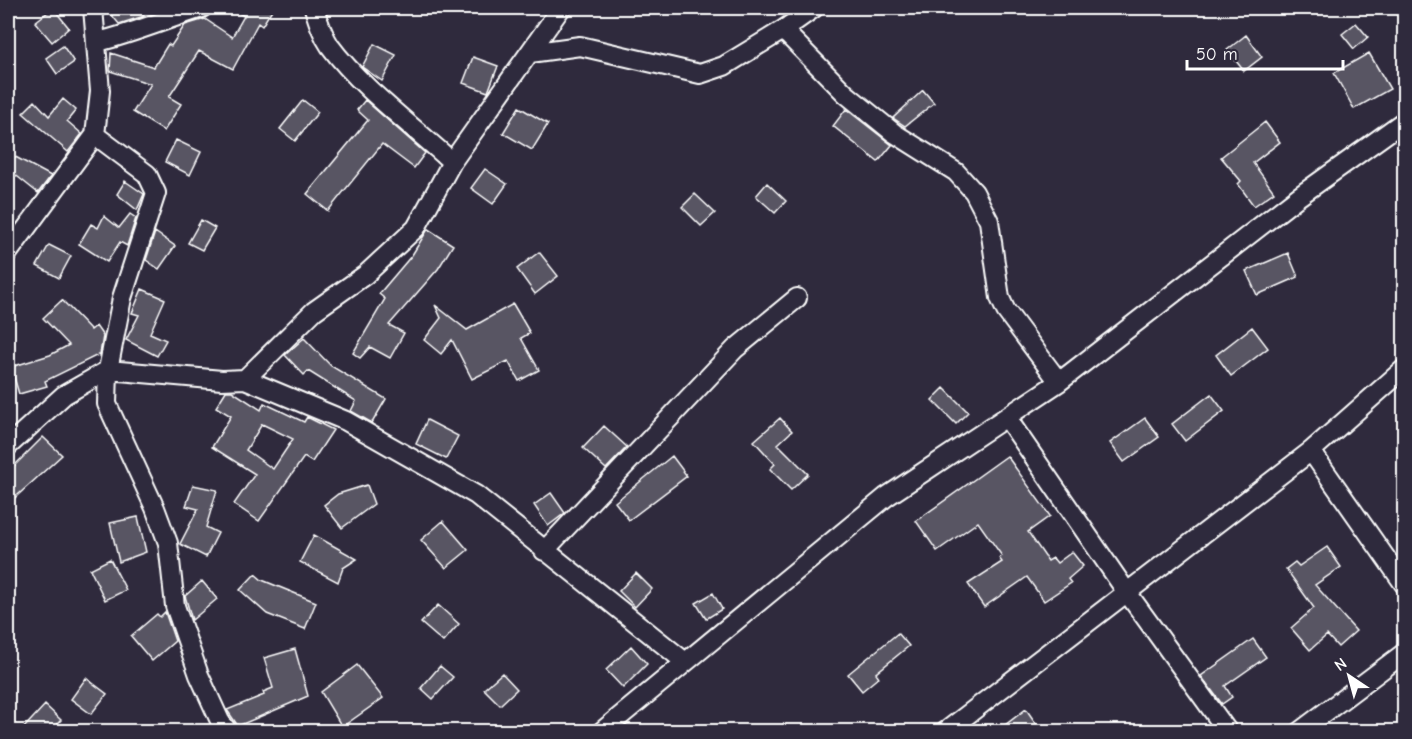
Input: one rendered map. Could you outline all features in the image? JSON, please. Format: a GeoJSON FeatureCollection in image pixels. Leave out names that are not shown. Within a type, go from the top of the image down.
{"type":"FeatureCollection","features":[{"type":"Feature","properties":{"kind":"street"},"geometry":{"type":"LineString","coordinates":[[8,253],[95,135],[100,91],[98,42],[93,8]]}},
{"type":"Feature","properties":{"kind":"street"},"geometry":{"type":"LineString","coordinates":[[98,42],[139,32],[164,20],[202,8]]}},
{"type":"Feature","properties":{"kind":"street"},"geometry":{"type":"LineString","coordinates":[[314,8],[330,46],[351,70],[452,162]]}},
{"type":"Feature","properties":{"kind":"street"},"geometry":{"type":"LineString","coordinates":[[245,379],[314,311],[365,275],[416,228],[452,162],[514,71],[530,53],[561,8]]}},
{"type":"Feature","properties":{"kind":"street"},"geometry":{"type":"LineString","coordinates":[[530,53],[580,46],[700,74],[724,66],[814,8]]}},
{"type":"Feature","properties":{"kind":"street"},"geometry":{"type":"LineString","coordinates":[[783,30],[846,94],[894,132],[956,172],[974,192],[989,220],[1000,298],[1006,311],[1059,382]]}},
{"type":"Feature","properties":{"kind":"street"},"geometry":{"type":"LineString","coordinates":[[601,732],[886,497],[1059,382],[1298,197],[1404,121]]}},
{"type":"Feature","properties":{"kind":"street"},"geometry":{"type":"LineString","coordinates":[[95,135],[147,174],[156,193],[122,298],[108,370],[107,404],[155,508],[168,543],[175,606],[199,675],[220,721],[228,732]]}},
{"type":"Feature","properties":{"kind":"street"},"geometry":{"type":"LineString","coordinates":[[544,551],[735,349],[797,298]]}},
{"type":"Feature","properties":{"kind":"street"},"geometry":{"type":"LineString","coordinates":[[945,732],[1311,451],[1404,369]]}},
{"type":"Feature","properties":{"kind":"street"},"geometry":{"type":"LineString","coordinates":[[8,446],[64,395],[108,370],[222,380],[245,379],[346,420],[476,495],[684,662]]}},
{"type":"Feature","properties":{"kind":"street"},"geometry":{"type":"LineString","coordinates":[[1007,418],[1126,591],[1228,732]]}},
{"type":"Feature","properties":{"kind":"street"},"geometry":{"type":"LineString","coordinates":[[1311,451],[1404,584]]}},
{"type":"Feature","properties":{"kind":"street"},"geometry":{"type":"LineString","coordinates":[[1299,732],[1404,653]]}},
{"type":"Feature","properties":{"kind":"building"},"geometry":{"type":"Polygon","coordinates":[[[53,8],[69,28],[52,42],[35,22],[53,8]]]}},
{"type":"Feature","properties":{"kind":"building"},"geometry":{"type":"Polygon","coordinates":[[[106,8],[149,8],[141,13],[144,16],[119,24],[106,8]]]}},
{"type":"Feature","properties":{"kind":"building"},"geometry":{"type":"Polygon","coordinates":[[[229,8],[273,8],[262,26],[258,23],[233,69],[199,51],[169,97],[181,104],[164,131],[133,112],[151,84],[110,71],[111,53],[154,67],[168,44],[171,46],[185,25],[205,19],[232,37],[244,16],[229,8]]]}},
{"type":"Feature","properties":{"kind":"building"},"geometry":{"type":"Polygon","coordinates":[[[1356,23],[1368,37],[1354,49],[1342,34],[1356,23]]]}},
{"type":"Feature","properties":{"kind":"building"},"geometry":{"type":"Polygon","coordinates":[[[1246,35],[1262,57],[1244,71],[1227,50],[1246,35]]]}},
{"type":"Feature","properties":{"kind":"building"},"geometry":{"type":"Polygon","coordinates":[[[374,44],[396,55],[382,81],[362,67],[374,44]]]}},
{"type":"Feature","properties":{"kind":"building"},"geometry":{"type":"Polygon","coordinates":[[[63,46],[74,62],[57,74],[46,58],[63,46]]]}},
{"type":"Feature","properties":{"kind":"building"},"geometry":{"type":"Polygon","coordinates":[[[1369,53],[1390,89],[1354,109],[1334,73],[1369,53]]]}},
{"type":"Feature","properties":{"kind":"building"},"geometry":{"type":"Polygon","coordinates":[[[473,57],[498,66],[488,92],[463,83],[473,57]]]}},
{"type":"Feature","properties":{"kind":"building"},"geometry":{"type":"Polygon","coordinates":[[[923,90],[934,103],[905,126],[893,118],[923,90]]]}},
{"type":"Feature","properties":{"kind":"building"},"geometry":{"type":"Polygon","coordinates":[[[63,99],[76,110],[67,121],[82,134],[68,152],[23,113],[35,101],[49,116],[63,99]]]}},
{"type":"Feature","properties":{"kind":"building"},"geometry":{"type":"Polygon","coordinates":[[[303,100],[318,112],[295,141],[280,129],[303,100]]]}},
{"type":"Feature","properties":{"kind":"building"},"geometry":{"type":"Polygon","coordinates":[[[365,100],[425,153],[414,168],[382,144],[328,211],[307,194],[368,120],[357,110],[365,100]]]}},
{"type":"Feature","properties":{"kind":"building"},"geometry":{"type":"Polygon","coordinates":[[[519,107],[548,124],[532,150],[503,133],[519,107]]]}},
{"type":"Feature","properties":{"kind":"building"},"geometry":{"type":"Polygon","coordinates":[[[846,109],[892,145],[878,162],[833,126],[846,109]]]}},
{"type":"Feature","properties":{"kind":"building"},"geometry":{"type":"Polygon","coordinates":[[[1265,122],[1280,142],[1253,163],[1274,192],[1254,206],[1238,184],[1241,181],[1221,157],[1265,122]]]}},
{"type":"Feature","properties":{"kind":"building"},"geometry":{"type":"Polygon","coordinates":[[[176,140],[201,152],[190,175],[165,162],[176,140]]]}},
{"type":"Feature","properties":{"kind":"building"},"geometry":{"type":"Polygon","coordinates":[[[8,153],[51,176],[38,193],[8,169],[8,153]]]}},
{"type":"Feature","properties":{"kind":"building"},"geometry":{"type":"Polygon","coordinates":[[[485,169],[507,184],[493,204],[471,188],[485,169]]]}},
{"type":"Feature","properties":{"kind":"building"},"geometry":{"type":"Polygon","coordinates":[[[125,181],[144,194],[137,210],[117,194],[125,181]]]}},
{"type":"Feature","properties":{"kind":"building"},"geometry":{"type":"Polygon","coordinates":[[[767,183],[786,201],[775,213],[756,196],[767,183]]]}},
{"type":"Feature","properties":{"kind":"building"},"geometry":{"type":"Polygon","coordinates":[[[695,194],[715,213],[701,226],[682,207],[695,194]]]}},
{"type":"Feature","properties":{"kind":"building"},"geometry":{"type":"Polygon","coordinates":[[[130,214],[136,218],[127,246],[120,242],[107,262],[79,244],[91,224],[98,228],[104,216],[119,228],[130,214]]]}},
{"type":"Feature","properties":{"kind":"building"},"geometry":{"type":"Polygon","coordinates":[[[201,220],[215,228],[202,250],[188,243],[201,220]]]}},
{"type":"Feature","properties":{"kind":"building"},"geometry":{"type":"Polygon","coordinates":[[[428,229],[453,245],[438,269],[389,325],[404,333],[390,358],[370,347],[360,358],[353,353],[385,299],[379,294],[412,255],[428,229]]]}},
{"type":"Feature","properties":{"kind":"building"},"geometry":{"type":"Polygon","coordinates":[[[155,232],[175,246],[159,269],[146,260],[155,232]]]}},
{"type":"Feature","properties":{"kind":"building"},"geometry":{"type":"Polygon","coordinates":[[[49,245],[71,256],[59,278],[37,266],[49,245]]]}},
{"type":"Feature","properties":{"kind":"building"},"geometry":{"type":"Polygon","coordinates":[[[539,252],[558,276],[535,294],[517,269],[539,252]]]}},
{"type":"Feature","properties":{"kind":"building"},"geometry":{"type":"Polygon","coordinates":[[[1288,253],[1298,277],[1257,295],[1246,271],[1288,253]]]}},
{"type":"Feature","properties":{"kind":"building"},"geometry":{"type":"Polygon","coordinates":[[[142,289],[165,299],[150,333],[166,340],[157,356],[126,340],[139,315],[132,313],[142,289]]]}},
{"type":"Feature","properties":{"kind":"building"},"geometry":{"type":"Polygon","coordinates":[[[62,300],[91,330],[96,326],[103,336],[100,354],[45,381],[47,386],[19,394],[11,367],[50,355],[69,345],[43,318],[62,300]]]}},
{"type":"Feature","properties":{"kind":"building"},"geometry":{"type":"Polygon","coordinates":[[[513,304],[530,333],[521,338],[539,370],[519,381],[508,361],[472,379],[452,340],[441,354],[424,340],[441,318],[435,305],[467,330],[513,304]]]}},
{"type":"Feature","properties":{"kind":"building"},"geometry":{"type":"Polygon","coordinates":[[[1252,327],[1268,348],[1231,376],[1216,355],[1252,327]]]}},
{"type":"Feature","properties":{"kind":"building"},"geometry":{"type":"Polygon","coordinates":[[[304,338],[331,366],[386,399],[372,423],[351,411],[356,401],[308,371],[304,375],[285,355],[304,338]]]}},
{"type":"Feature","properties":{"kind":"building"},"geometry":{"type":"Polygon","coordinates":[[[944,388],[968,412],[956,424],[932,400],[944,388]]]}},
{"type":"Feature","properties":{"kind":"building"},"geometry":{"type":"Polygon","coordinates":[[[226,391],[232,391],[261,410],[264,403],[304,422],[307,417],[333,430],[312,462],[304,457],[259,521],[234,504],[255,474],[212,447],[231,416],[216,407],[226,391]],[[262,424],[246,450],[273,469],[293,439],[262,424]]]}},
{"type":"Feature","properties":{"kind":"building"},"geometry":{"type":"Polygon","coordinates":[[[1211,394],[1224,411],[1185,441],[1172,424],[1211,394]]]}},
{"type":"Feature","properties":{"kind":"building"},"geometry":{"type":"Polygon","coordinates":[[[780,418],[792,431],[778,444],[808,474],[791,490],[770,469],[775,464],[754,441],[780,418]]]}},
{"type":"Feature","properties":{"kind":"building"},"geometry":{"type":"Polygon","coordinates":[[[1145,418],[1159,437],[1124,462],[1110,443],[1145,418]]]}},
{"type":"Feature","properties":{"kind":"building"},"geometry":{"type":"Polygon","coordinates":[[[427,420],[458,436],[446,459],[416,444],[427,420]]]}},
{"type":"Feature","properties":{"kind":"building"},"geometry":{"type":"Polygon","coordinates":[[[604,426],[627,447],[606,469],[583,448],[604,426]]]}},
{"type":"Feature","properties":{"kind":"building"},"geometry":{"type":"Polygon","coordinates":[[[43,437],[62,455],[8,504],[8,472],[43,437]]]}},
{"type":"Feature","properties":{"kind":"building"},"geometry":{"type":"Polygon","coordinates":[[[672,456],[687,476],[629,520],[615,502],[672,456]]]}},
{"type":"Feature","properties":{"kind":"building"},"geometry":{"type":"Polygon","coordinates":[[[1007,456],[1050,516],[1028,532],[1048,561],[1053,558],[1057,563],[1072,552],[1083,566],[1068,579],[1071,583],[1044,601],[1027,577],[984,607],[968,584],[1002,562],[999,558],[1002,556],[978,522],[937,551],[916,521],[1007,456]]]}},
{"type":"Feature","properties":{"kind":"building"},"geometry":{"type":"Polygon","coordinates":[[[193,485],[217,490],[206,527],[218,533],[206,557],[180,544],[198,509],[186,506],[193,485]]]}},
{"type":"Feature","properties":{"kind":"building"},"geometry":{"type":"Polygon","coordinates":[[[367,485],[374,504],[342,528],[324,505],[338,494],[367,485]]]}},
{"type":"Feature","properties":{"kind":"building"},"geometry":{"type":"Polygon","coordinates":[[[551,493],[565,513],[548,526],[534,505],[551,493]]]}},
{"type":"Feature","properties":{"kind":"building"},"geometry":{"type":"Polygon","coordinates":[[[138,517],[146,552],[119,562],[110,523],[138,517]]]}},
{"type":"Feature","properties":{"kind":"building"},"geometry":{"type":"Polygon","coordinates":[[[443,521],[468,550],[446,568],[421,540],[443,521]]]}},
{"type":"Feature","properties":{"kind":"building"},"geometry":{"type":"Polygon","coordinates":[[[314,535],[357,559],[343,568],[338,582],[300,562],[314,535]]]}},
{"type":"Feature","properties":{"kind":"building"},"geometry":{"type":"Polygon","coordinates":[[[1327,547],[1341,567],[1315,585],[1356,631],[1338,647],[1327,635],[1310,650],[1291,628],[1314,608],[1286,569],[1295,562],[1299,566],[1327,547]]]}},
{"type":"Feature","properties":{"kind":"building"},"geometry":{"type":"Polygon","coordinates":[[[110,559],[126,590],[105,600],[90,569],[110,559]]]}},
{"type":"Feature","properties":{"kind":"building"},"geometry":{"type":"Polygon","coordinates":[[[636,573],[652,589],[635,607],[619,591],[636,573]]]}},
{"type":"Feature","properties":{"kind":"building"},"geometry":{"type":"Polygon","coordinates":[[[255,574],[262,580],[316,602],[305,629],[267,614],[240,590],[255,574]]]}},
{"type":"Feature","properties":{"kind":"building"},"geometry":{"type":"Polygon","coordinates":[[[202,581],[217,599],[192,620],[185,596],[202,581]]]}},
{"type":"Feature","properties":{"kind":"building"},"geometry":{"type":"Polygon","coordinates":[[[713,593],[722,609],[706,619],[696,603],[713,593]]]}},
{"type":"Feature","properties":{"kind":"building"},"geometry":{"type":"Polygon","coordinates":[[[438,605],[459,624],[443,642],[421,623],[438,605]]]}},
{"type":"Feature","properties":{"kind":"building"},"geometry":{"type":"Polygon","coordinates":[[[165,612],[175,641],[152,661],[131,636],[157,614],[160,617],[165,612]]]}},
{"type":"Feature","properties":{"kind":"building"},"geometry":{"type":"Polygon","coordinates":[[[898,633],[909,646],[876,673],[879,677],[862,691],[848,674],[898,633]]]}},
{"type":"Feature","properties":{"kind":"building"},"geometry":{"type":"Polygon","coordinates":[[[1253,639],[1266,657],[1225,686],[1232,697],[1222,704],[1201,676],[1253,639]]]}},
{"type":"Feature","properties":{"kind":"building"},"geometry":{"type":"Polygon","coordinates":[[[631,646],[647,664],[623,688],[606,670],[631,646]]]}},
{"type":"Feature","properties":{"kind":"building"},"geometry":{"type":"Polygon","coordinates":[[[295,649],[308,696],[238,726],[227,710],[264,695],[263,692],[273,688],[264,658],[295,649]]]}},
{"type":"Feature","properties":{"kind":"building"},"geometry":{"type":"Polygon","coordinates":[[[357,665],[383,698],[342,727],[321,692],[357,665]]]}},
{"type":"Feature","properties":{"kind":"building"},"geometry":{"type":"Polygon","coordinates":[[[440,666],[453,677],[433,699],[421,688],[440,666]]]}},
{"type":"Feature","properties":{"kind":"building"},"geometry":{"type":"Polygon","coordinates":[[[502,673],[517,689],[500,705],[484,689],[502,673]]]}},
{"type":"Feature","properties":{"kind":"building"},"geometry":{"type":"Polygon","coordinates":[[[86,678],[107,694],[91,714],[71,699],[86,678]]]}},
{"type":"Feature","properties":{"kind":"building"},"geometry":{"type":"Polygon","coordinates":[[[45,705],[61,720],[50,732],[20,732],[45,705]]]}},
{"type":"Feature","properties":{"kind":"building"},"geometry":{"type":"Polygon","coordinates":[[[1026,709],[1042,732],[996,732],[1026,709]]]}}]}
